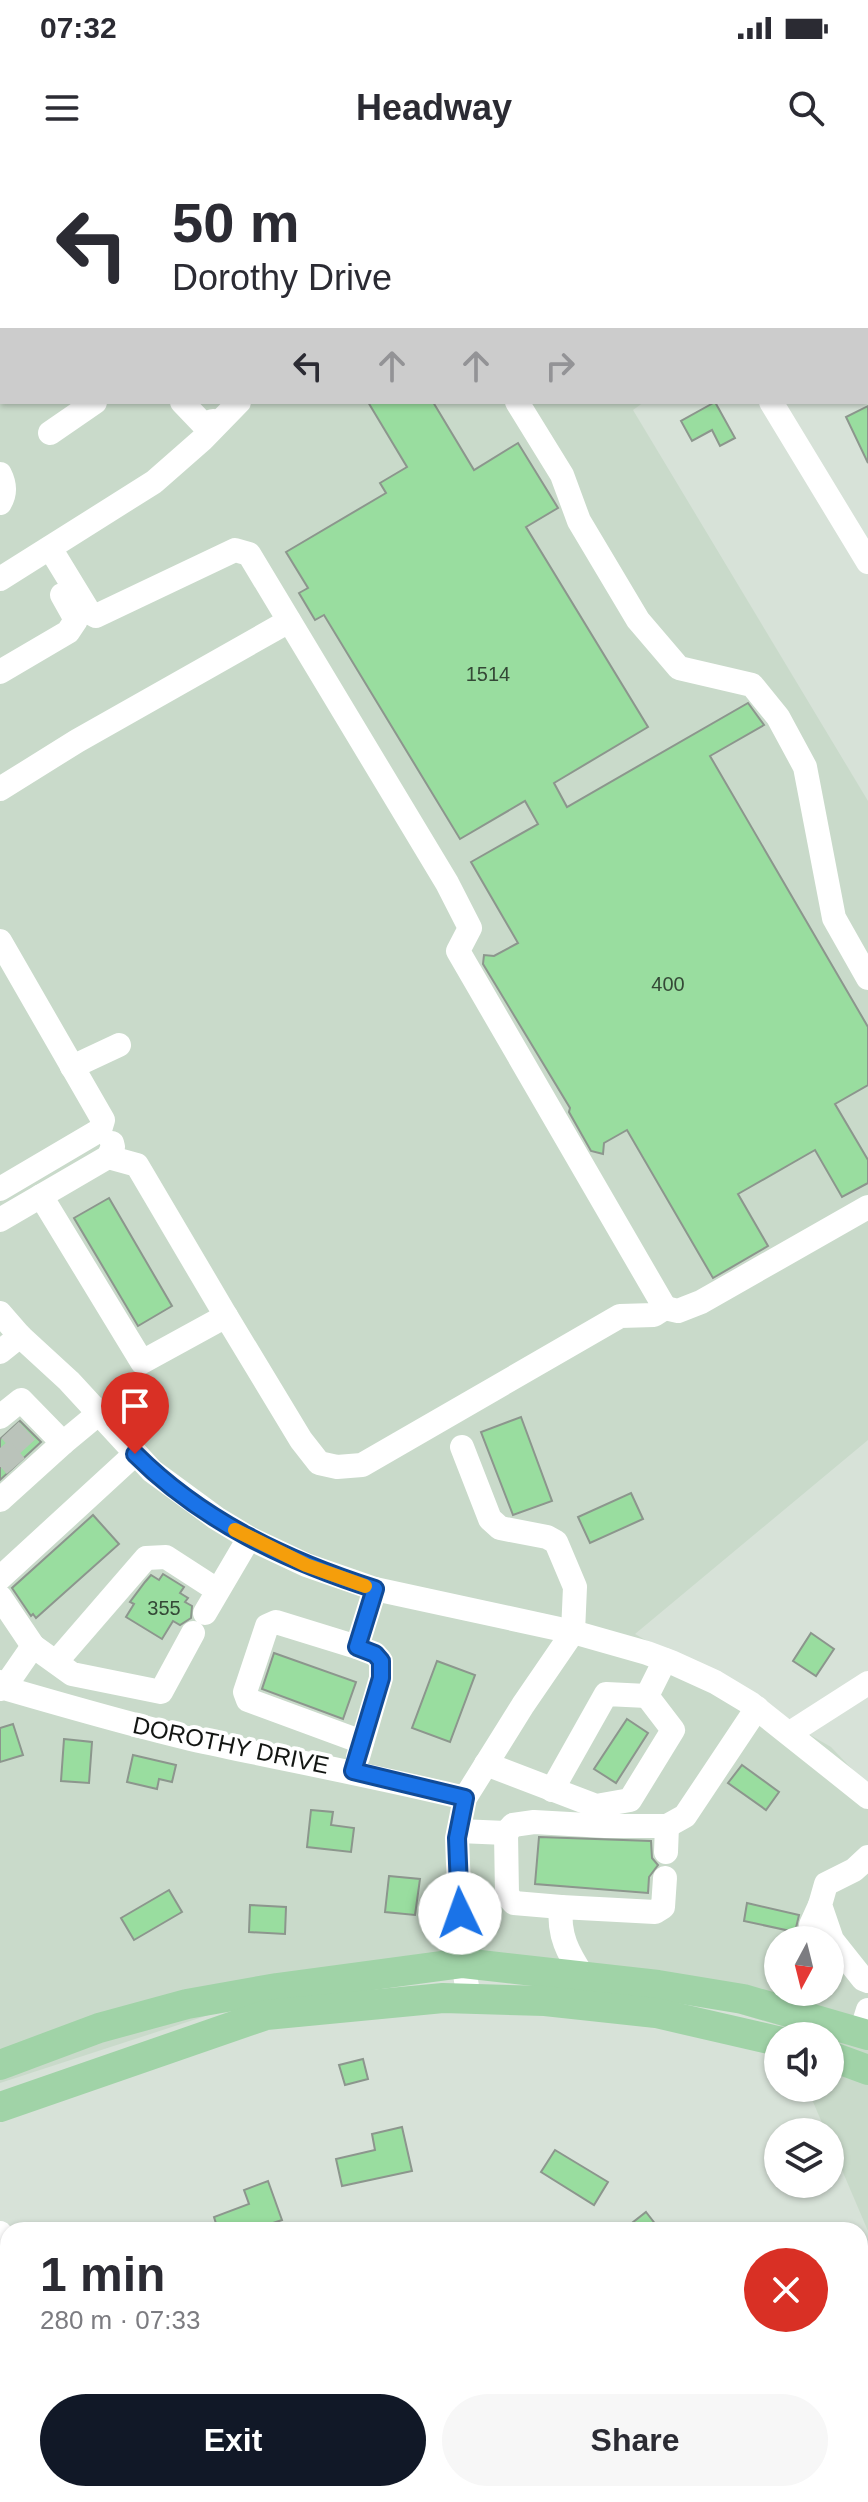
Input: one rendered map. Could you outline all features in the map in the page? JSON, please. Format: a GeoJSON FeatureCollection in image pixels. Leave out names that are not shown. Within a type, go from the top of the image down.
{"type":"FeatureCollection","features":[{"type":"Feature","properties":{"kind":"main road"},"geometry":{"type":"LineString","coordinates":[[0,2065],[99,2028],[187,2004],[277,1988],[463,1963],[658,1985],[743,1999],[866,2026]]}},
{"type":"Feature","properties":{"kind":"main road"},"geometry":{"type":"LineString","coordinates":[[0,2107],[266,2015],[469,1998],[545,2001],[656,2013],[764,2038]]}},
{"type":"Feature","properties":{"kind":"main road"},"geometry":{"type":"LineString","coordinates":[[844,2061],[868,2070]]}},
{"type":"Feature","properties":{"kind":"street"},"geometry":{"type":"LineString","coordinates":[[50,433],[92,404]]}},
{"type":"Feature","properties":{"kind":"street"},"geometry":{"type":"LineString","coordinates":[[184,404],[203,424],[235,404]]}},
{"type":"Feature","properties":{"kind":"street"},"geometry":{"type":"LineString","coordinates":[[518,404],[562,475],[579,521],[638,620],[679,668],[752,685],[778,717],[805,767],[834,918],[868,978]]}},
{"type":"Feature","properties":{"kind":"street"},"geometry":{"type":"LineString","coordinates":[[772,404],[868,562]]}},
{"type":"Feature","properties":{"kind":"street"},"geometry":{"type":"LineString","coordinates":[[0,579],[154,482],[212,416]]}},
{"type":"Feature","properties":{"kind":"street"},"geometry":{"type":"LineString","coordinates":[[0,474],[5,483],[0,503]]}},
{"type":"Feature","properties":{"kind":"street"},"geometry":{"type":"LineString","coordinates":[[0,672],[96,616],[204,562],[235,550],[249,554],[447,883],[470,928],[458,951],[665,1308]]}},
{"type":"Feature","properties":{"kind":"street"},"geometry":{"type":"LineString","coordinates":[[44,551],[89,612],[96,616]]}},
{"type":"Feature","properties":{"kind":"street"},"geometry":{"type":"LineString","coordinates":[[44,551],[76,620],[68,632]]}},
{"type":"Feature","properties":{"kind":"street"},"geometry":{"type":"LineString","coordinates":[[0,789],[77,741],[289,621]]}},
{"type":"Feature","properties":{"kind":"street"},"geometry":{"type":"LineString","coordinates":[[0,941],[103,1120],[100,1130],[0,1189]]}},
{"type":"Feature","properties":{"kind":"street"},"geometry":{"type":"LineString","coordinates":[[72,1067],[119,1045]]}},
{"type":"Feature","properties":{"kind":"street"},"geometry":{"type":"LineString","coordinates":[[0,1220],[108,1157],[113,1147],[111,1138],[100,1130]]}},
{"type":"Feature","properties":{"kind":"street"},"geometry":{"type":"LineString","coordinates":[[108,1157],[137,1165],[301,1440],[319,1463],[337,1467],[362,1465],[620,1316],[654,1315],[665,1308],[678,1311],[701,1302],[868,1207]]}},
{"type":"Feature","properties":{"kind":"street"},"geometry":{"type":"LineString","coordinates":[[41,1196],[142,1362],[226,1316]]}},
{"type":"Feature","properties":{"kind":"street"},"geometry":{"type":"LineString","coordinates":[[0,1313],[69,1381],[152,1471],[249,1538],[306,1565],[375,1589],[573,1632],[665,1660],[715,1682],[757,1708],[868,1797]]}},
{"type":"Feature","properties":{"kind":"street"},"geometry":{"type":"LineString","coordinates":[[0,1352],[20,1336]]}},
{"type":"Feature","properties":{"kind":"street"},"geometry":{"type":"LineString","coordinates":[[3,1422],[21,1400],[63,1443]]}},
{"type":"Feature","properties":{"kind":"street"},"geometry":{"type":"LineString","coordinates":[[0,1500],[30,1467],[98,1414]]}},
{"type":"Feature","properties":{"kind":"street"},"geometry":{"type":"LineString","coordinates":[[462,1447],[490,1519],[500,1528],[547,1537],[556,1542],[575,1587],[573,1632],[465,1798],[459,1831],[458,1864],[463,1963],[469,1998]]}},
{"type":"Feature","properties":{"kind":"street"},"geometry":{"type":"LineString","coordinates":[[0,1578],[135,1454]]}},
{"type":"Feature","properties":{"kind":"street"},"geometry":{"type":"LineString","coordinates":[[0,1597],[33,1646],[72,1674],[161,1692],[249,1538]]}},
{"type":"Feature","properties":{"kind":"street"},"geometry":{"type":"LineString","coordinates":[[56,1662],[146,1558],[166,1557],[217,1590]]}},
{"type":"Feature","properties":{"kind":"street"},"geometry":{"type":"LineString","coordinates":[[357,1647],[375,1589]]}},
{"type":"Feature","properties":{"kind":"street"},"geometry":{"type":"LineString","coordinates":[[353,1771],[362,1742],[381,1678],[381,1661],[375,1654],[357,1647],[276,1622],[267,1626],[245,1692],[248,1700],[362,1742]]}},
{"type":"Feature","properties":{"kind":"street"},"geometry":{"type":"LineString","coordinates":[[1,1686],[33,1646]]}},
{"type":"Feature","properties":{"kind":"street"},"geometry":{"type":"LineString","coordinates":[[647,1696],[665,1660]]}},
{"type":"Feature","properties":{"kind":"street"},"geometry":{"type":"LineString","coordinates":[[790,1733],[868,1683]]}},
{"type":"Feature","properties":{"kind":"street","name":"DOROTHY DRIVE"},"geometry":{"type":"LineString","coordinates":[[1,1686],[177,1735],[353,1771],[465,1798]]}},
{"type":"Feature","properties":{"kind":"street"},"geometry":{"type":"LineString","coordinates":[[486,1764],[552,1790],[596,1806],[630,1800],[673,1730],[647,1696],[606,1694],[552,1790]]}},
{"type":"Feature","properties":{"kind":"street"},"geometry":{"type":"LineString","coordinates":[[665,1878],[663,1907],[655,1912],[514,1903],[507,1895],[506,1833],[513,1825],[534,1822],[667,1826],[685,1816],[757,1708]]}},
{"type":"Feature","properties":{"kind":"street"},"geometry":{"type":"LineString","coordinates":[[666,1852],[667,1826]]}},
{"type":"Feature","properties":{"kind":"street"},"geometry":{"type":"LineString","coordinates":[[459,1831],[506,1833]]}},
{"type":"Feature","properties":{"kind":"street"},"geometry":{"type":"LineString","coordinates":[[811,1926],[826,1884],[854,1870],[868,1857]]}},
{"type":"Feature","properties":{"kind":"street"},"geometry":{"type":"LineString","coordinates":[[820,1905],[832,1940],[866,1980]]}},
{"type":"Feature","properties":{"kind":"street"},"geometry":{"type":"LineString","coordinates":[[561,1907],[565,1947],[583,1976]]}},
{"type":"Feature","properties":{"kind":"street"},"geometry":{"type":"LineString","coordinates":[[844,1971],[866,1980]]}},
{"type":"Feature","properties":{"kind":"shaded area"},"geometry":{"type":"Polygon","coordinates":[[[0,404],[641,404],[633,410],[868,801],[868,1440],[635,1634],[831,1747],[868,1786],[868,2222],[864,2222],[844,2175],[844,2118],[820,2118],[813,2102],[844,2102],[844,2022],[767,2022],[683,1997],[511,1975],[307,1983],[0,2083],[0,404]]]}},
{"type":"Feature","properties":{"kind":"building"},"geometry":{"type":"Polygon","coordinates":[[[369,404],[434,404],[474,470],[518,443],[558,508],[526,527],[648,727],[554,783],[567,807],[748,703],[764,725],[710,756],[868,1027],[868,1085],[835,1104],[868,1160],[868,1183],[842,1197],[815,1150],[738,1194],[768,1246],[713,1278],[627,1130],[604,1143],[603,1154],[591,1151],[569,1112],[570,1108],[483,964],[484,955],[494,956],[518,943],[471,862],[538,824],[525,801],[460,839],[324,615],[315,620],[299,593],[308,588],[286,552],[386,493],[380,483],[407,467],[369,404]]]}},
{"type":"Feature","properties":{"kind":"building"},"geometry":{"type":"Polygon","coordinates":[[[716,404],[735,438],[720,446],[712,430],[692,441],[681,421],[716,404]]]}},
{"type":"Feature","properties":{"kind":"building"},"geometry":{"type":"Polygon","coordinates":[[[868,406],[868,463],[846,417],[868,406]]]}},
{"type":"Feature","properties":{"kind":"building"},"geometry":{"type":"Polygon","coordinates":[[[109,1198],[172,1306],[138,1326],[74,1218],[109,1198]]]}},
{"type":"Feature","properties":{"kind":"building"},"geometry":{"type":"Polygon","coordinates":[[[521,1417],[552,1501],[513,1515],[481,1432],[521,1417]]]}},
{"type":"Feature","properties":{"kind":"building"},"geometry":{"type":"Polygon","coordinates":[[[20,1421],[41,1442],[0,1480],[0,1439],[20,1421]]]}},
{"type":"Feature","properties":{"kind":"building"},"geometry":{"type":"Polygon","coordinates":[[[631,1493],[643,1519],[590,1543],[578,1517],[631,1493]]]}},
{"type":"Feature","properties":{"kind":"building"},"geometry":{"type":"Polygon","coordinates":[[[93,1515],[119,1544],[36,1618],[33,1614],[31,1616],[12,1588],[93,1515]]]}},
{"type":"Feature","properties":{"kind":"building"},"geometry":{"type":"Polygon","coordinates":[[[163,1574],[184,1587],[180,1593],[188,1598],[185,1602],[192,1606],[191,1618],[180,1625],[173,1621],[162,1639],[126,1617],[134,1604],[130,1602],[151,1575],[159,1580],[163,1574]]]}},
{"type":"Feature","properties":{"kind":"building"},"geometry":{"type":"Polygon","coordinates":[[[811,1633],[834,1649],[816,1676],[793,1661],[811,1633]]]}},
{"type":"Feature","properties":{"kind":"building"},"geometry":{"type":"Polygon","coordinates":[[[274,1653],[356,1682],[343,1719],[262,1689],[274,1653]]]}},
{"type":"Feature","properties":{"kind":"building"},"geometry":{"type":"Polygon","coordinates":[[[437,1661],[475,1675],[450,1742],[412,1728],[437,1661]]]}},
{"type":"Feature","properties":{"kind":"building"},"geometry":{"type":"Polygon","coordinates":[[[627,1719],[648,1733],[616,1783],[594,1769],[627,1719]]]}},
{"type":"Feature","properties":{"kind":"building"},"geometry":{"type":"Polygon","coordinates":[[[13,1724],[23,1755],[0,1762],[0,1728],[13,1724]]]}},
{"type":"Feature","properties":{"kind":"building"},"geometry":{"type":"Polygon","coordinates":[[[64,1739],[92,1742],[89,1783],[61,1781],[64,1739]]]}},
{"type":"Feature","properties":{"kind":"building"},"geometry":{"type":"Polygon","coordinates":[[[133,1755],[176,1765],[172,1782],[159,1779],[157,1789],[127,1782],[133,1755]]]}},
{"type":"Feature","properties":{"kind":"building"},"geometry":{"type":"Polygon","coordinates":[[[742,1765],[779,1792],[766,1810],[728,1783],[742,1765]]]}},
{"type":"Feature","properties":{"kind":"building"},"geometry":{"type":"Polygon","coordinates":[[[311,1810],[333,1812],[331,1825],[354,1828],[351,1852],[307,1847],[311,1810]]]}},
{"type":"Feature","properties":{"kind":"building"},"geometry":{"type":"Polygon","coordinates":[[[539,1837],[651,1841],[652,1858],[658,1865],[649,1877],[648,1893],[535,1884],[539,1837]]]}},
{"type":"Feature","properties":{"kind":"building"},"geometry":{"type":"Polygon","coordinates":[[[389,1876],[420,1879],[415,1915],[385,1912],[389,1876]]]}},
{"type":"Feature","properties":{"kind":"building"},"geometry":{"type":"Polygon","coordinates":[[[169,1890],[182,1912],[134,1940],[121,1918],[169,1890]]]}},
{"type":"Feature","properties":{"kind":"building"},"geometry":{"type":"Polygon","coordinates":[[[747,1903],[799,1915],[796,1926],[767,1926],[744,1921],[747,1903]]]}},
{"type":"Feature","properties":{"kind":"building"},"geometry":{"type":"Polygon","coordinates":[[[250,1905],[286,1907],[285,1934],[249,1932],[250,1905]]]}},
{"type":"Feature","properties":{"kind":"building"},"geometry":{"type":"Polygon","coordinates":[[[363,2059],[368,2079],[345,2085],[339,2065],[363,2059]]]}},
{"type":"Feature","properties":{"kind":"building"},"geometry":{"type":"Polygon","coordinates":[[[402,2127],[412,2171],[342,2186],[336,2159],[375,2150],[372,2134],[402,2127]]]}},
{"type":"Feature","properties":{"kind":"building"},"geometry":{"type":"Polygon","coordinates":[[[555,2150],[608,2182],[594,2205],[541,2172],[555,2150]]]}},
{"type":"Feature","properties":{"kind":"building"},"geometry":{"type":"Polygon","coordinates":[[[268,2181],[282,2220],[216,2222],[214,2217],[249,2204],[244,2190],[268,2181]]]}},
{"type":"Feature","properties":{"kind":"building"},"geometry":{"type":"Polygon","coordinates":[[[646,2212],[654,2222],[633,2222],[646,2212]]]}},
{"type":"Feature","properties":{"kind":"tunnel"},"geometry":{"type":"LineString","coordinates":[[10,1430],[35,1457]]}},
{"type":"Feature","properties":{"kind":"tunnel"},"geometry":{"type":"LineString","coordinates":[[0,1448],[20,1471]]}},
{"type":"Feature","properties":{"kind":"slow traffic"},"geometry":{"type":"LineString","coordinates":[[235,1530],[306,1565],[365,1586]]}},
{"type":"Feature","properties":{"kind":"route"},"geometry":{"type":"LineString","coordinates":[[135,1454],[187,1497],[249,1538],[306,1565],[375,1589],[357,1647],[375,1654],[381,1661],[381,1678],[353,1771],[465,1798],[457,1838],[460,1913]]}}]}
